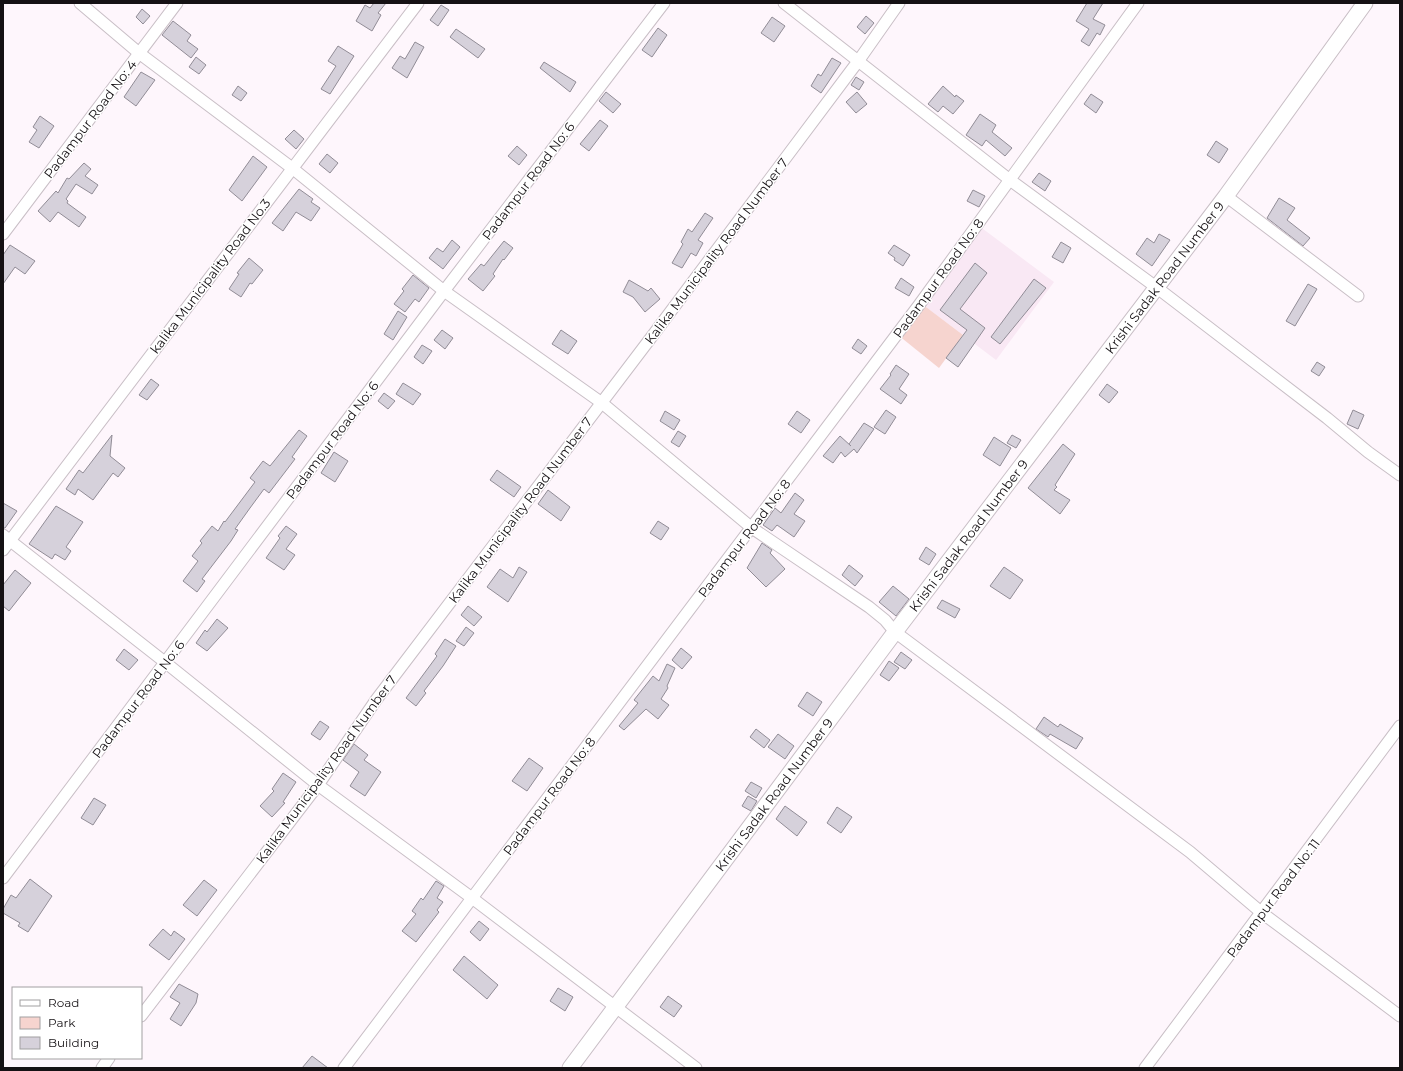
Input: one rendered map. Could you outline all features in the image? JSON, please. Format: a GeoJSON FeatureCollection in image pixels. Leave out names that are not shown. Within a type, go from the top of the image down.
{"type":"FeatureCollection","features":[{"type":"Feature","properties":{"kind":"street"},"geometry":{"type":"LineString","coordinates":[[80,3],[139,53],[292,168],[444,291],[602,403],[752,528],[869,607],[885,620],[895,632],[1190,852],[1262,913],[1400,1016]]}},
{"type":"Feature","properties":{"kind":"street","name":"Padampur Road No: 4"},"geometry":{"type":"LineString","coordinates":[[3,234],[177,3]]}},
{"type":"Feature","properties":{"kind":"street","name":"kalika Municipality Road No.3"},"geometry":{"type":"LineString","coordinates":[[5,542],[418,3]]}},
{"type":"Feature","properties":{"kind":"street","name":"Padampur Road No: 6"},"geometry":{"type":"LineString","coordinates":[[3,878],[444,291],[664,3]]}},
{"type":"Feature","properties":{"kind":"street"},"geometry":{"type":"LineString","coordinates":[[784,3],[859,60],[1010,180],[1156,287],[1327,418],[1368,452],[1379,458],[1400,475]]}},
{"type":"Feature","properties":{"kind":"street","name":"Kalika Municipality Road Number 7"},"geometry":{"type":"LineString","coordinates":[[142,1015],[318,785],[376,700],[602,403],[859,60],[899,3]]}},
{"type":"Feature","properties":{"kind":"street","name":"Padampur Road No: 8"},"geometry":{"type":"LineString","coordinates":[[344,1068],[752,528],[1010,180],[1138,3]]}},
{"type":"Feature","properties":{"kind":"street","name":"Krishi Sadak Road Number 9"},"geometry":{"type":"LineString","coordinates":[[570,1068],[895,632],[1226,196],[1364,3]]}},
{"type":"Feature","properties":{"kind":"street"},"geometry":{"type":"LineString","coordinates":[[1226,196],[1358,296]]}},
{"type":"Feature","properties":{"kind":"street"},"geometry":{"type":"LineString","coordinates":[[5,542],[166,663],[318,785],[472,898],[696,1068]]}},
{"type":"Feature","properties":{"kind":"street","name":"Padampur Road No: 11"},"geometry":{"type":"LineString","coordinates":[[1145,1068],[1400,726]]}},
{"type":"Feature","properties":{"kind":"street"},"geometry":{"type":"LineString","coordinates":[[102,1068],[108,1059]]}},
{"type":"Feature","properties":{"kind":"shaded area"},"geometry":{"type":"Polygon","coordinates":[[[979,226],[1054,282],[996,360],[922,304],[979,226]]]}},
{"type":"Feature","properties":{"kind":"green space"},"geometry":{"type":"Polygon","coordinates":[[[922,304],[963,335],[939,368],[898,335],[922,304]]]}},
{"type":"Feature","properties":{"kind":"building"},"geometry":{"type":"Polygon","coordinates":[[[374,3],[386,3],[378,13],[381,15],[372,31],[356,21],[365,5],[370,8],[374,3]]]}},
{"type":"Feature","properties":{"kind":"building"},"geometry":{"type":"Polygon","coordinates":[[[1087,3],[1103,3],[1093,19],[1105,25],[1100,35],[1097,33],[1089,46],[1081,41],[1089,29],[1076,21],[1087,3]]]}},
{"type":"Feature","properties":{"kind":"building"},"geometry":{"type":"Polygon","coordinates":[[[441,5],[449,10],[438,26],[430,20],[441,5]]]}},
{"type":"Feature","properties":{"kind":"building"},"geometry":{"type":"Polygon","coordinates":[[[142,9],[150,16],[143,24],[136,17],[142,9]]]}},
{"type":"Feature","properties":{"kind":"building"},"geometry":{"type":"Polygon","coordinates":[[[866,16],[874,23],[865,34],[857,27],[866,16]]]}},
{"type":"Feature","properties":{"kind":"building"},"geometry":{"type":"Polygon","coordinates":[[[772,17],[785,26],[774,42],[761,33],[772,17]]]}},
{"type":"Feature","properties":{"kind":"building"},"geometry":{"type":"Polygon","coordinates":[[[173,21],[191,35],[187,41],[198,49],[191,58],[162,35],[173,21]]]}},
{"type":"Feature","properties":{"kind":"building"},"geometry":{"type":"Polygon","coordinates":[[[658,28],[667,35],[652,57],[642,50],[658,28]]]}},
{"type":"Feature","properties":{"kind":"building"},"geometry":{"type":"Polygon","coordinates":[[[456,29],[485,49],[478,58],[450,37],[456,29]]]}},
{"type":"Feature","properties":{"kind":"building"},"geometry":{"type":"Polygon","coordinates":[[[415,42],[424,47],[407,78],[392,68],[400,56],[405,59],[415,42]]]}},
{"type":"Feature","properties":{"kind":"building"},"geometry":{"type":"Polygon","coordinates":[[[338,46],[354,56],[330,94],[321,89],[336,66],[328,61],[338,46]]]}},
{"type":"Feature","properties":{"kind":"building"},"geometry":{"type":"Polygon","coordinates":[[[196,57],[206,65],[199,74],[189,67],[196,57]]]}},
{"type":"Feature","properties":{"kind":"building"},"geometry":{"type":"Polygon","coordinates":[[[832,58],[841,63],[821,93],[811,86],[818,74],[821,76],[832,58]]]}},
{"type":"Feature","properties":{"kind":"building"},"geometry":{"type":"Polygon","coordinates":[[[544,62],[576,82],[570,92],[540,68],[544,62]]]}},
{"type":"Feature","properties":{"kind":"building"},"geometry":{"type":"Polygon","coordinates":[[[141,72],[155,80],[136,106],[124,97],[141,72]]]}},
{"type":"Feature","properties":{"kind":"building"},"geometry":{"type":"Polygon","coordinates":[[[856,77],[864,82],[859,90],[851,85],[856,77]]]}},
{"type":"Feature","properties":{"kind":"building"},"geometry":{"type":"Polygon","coordinates":[[[238,86],[247,93],[241,101],[232,95],[238,86]]]}},
{"type":"Feature","properties":{"kind":"building"},"geometry":{"type":"Polygon","coordinates":[[[943,86],[955,97],[956,95],[964,101],[953,114],[943,106],[938,112],[928,104],[943,86]]]}},
{"type":"Feature","properties":{"kind":"building"},"geometry":{"type":"Polygon","coordinates":[[[606,92],[621,104],[613,113],[599,101],[606,92]]]}},
{"type":"Feature","properties":{"kind":"building"},"geometry":{"type":"Polygon","coordinates":[[[857,92],[867,104],[856,113],[846,102],[857,92]]]}},
{"type":"Feature","properties":{"kind":"building"},"geometry":{"type":"Polygon","coordinates":[[[1091,94],[1103,102],[1096,113],[1084,104],[1091,94]]]}},
{"type":"Feature","properties":{"kind":"building"},"geometry":{"type":"Polygon","coordinates":[[[980,114],[996,125],[992,132],[1012,148],[1005,156],[986,140],[982,146],[966,135],[980,114]]]}},
{"type":"Feature","properties":{"kind":"building"},"geometry":{"type":"Polygon","coordinates":[[[40,116],[54,126],[39,148],[29,142],[37,130],[33,127],[40,116]]]}},
{"type":"Feature","properties":{"kind":"building"},"geometry":{"type":"Polygon","coordinates":[[[600,120],[608,126],[589,151],[580,144],[600,120]]]}},
{"type":"Feature","properties":{"kind":"building"},"geometry":{"type":"Polygon","coordinates":[[[294,130],[304,139],[296,149],[285,139],[294,130]]]}},
{"type":"Feature","properties":{"kind":"building"},"geometry":{"type":"Polygon","coordinates":[[[1216,141],[1228,149],[1219,163],[1207,155],[1216,141]]]}},
{"type":"Feature","properties":{"kind":"building"},"geometry":{"type":"Polygon","coordinates":[[[517,146],[527,155],[519,165],[508,156],[517,146]]]}},
{"type":"Feature","properties":{"kind":"building"},"geometry":{"type":"Polygon","coordinates":[[[327,154],[338,163],[330,173],[319,164],[327,154]]]}},
{"type":"Feature","properties":{"kind":"building"},"geometry":{"type":"Polygon","coordinates":[[[253,156],[267,167],[242,201],[229,190],[253,156]]]}},
{"type":"Feature","properties":{"kind":"building"},"geometry":{"type":"Polygon","coordinates":[[[84,163],[91,169],[85,176],[98,185],[92,194],[76,184],[66,199],[68,201],[67,203],[86,217],[79,227],[58,212],[50,222],[38,211],[56,191],[58,193],[67,178],[69,179],[84,163]]]}},
{"type":"Feature","properties":{"kind":"building"},"geometry":{"type":"Polygon","coordinates":[[[1039,173],[1051,181],[1045,191],[1032,182],[1039,173]]]}},
{"type":"Feature","properties":{"kind":"building"},"geometry":{"type":"Polygon","coordinates":[[[299,189],[313,199],[311,202],[320,208],[311,221],[296,212],[283,231],[272,223],[299,189]]]}},
{"type":"Feature","properties":{"kind":"building"},"geometry":{"type":"Polygon","coordinates":[[[973,190],[985,196],[979,207],[967,201],[973,190]]]}},
{"type":"Feature","properties":{"kind":"building"},"geometry":{"type":"Polygon","coordinates":[[[1279,198],[1295,208],[1287,220],[1310,238],[1303,246],[1267,218],[1279,198]]]}},
{"type":"Feature","properties":{"kind":"building"},"geometry":{"type":"Polygon","coordinates":[[[705,213],[713,218],[698,240],[703,243],[696,256],[691,253],[682,268],[672,263],[683,244],[681,242],[688,229],[692,232],[705,213]]]}},
{"type":"Feature","properties":{"kind":"building"},"geometry":{"type":"Polygon","coordinates":[[[1159,234],[1170,240],[1152,266],[1136,254],[1147,238],[1154,243],[1159,234]]]}},
{"type":"Feature","properties":{"kind":"building"},"geometry":{"type":"Polygon","coordinates":[[[452,240],[460,247],[443,269],[429,258],[437,248],[443,252],[452,240]]]}},
{"type":"Feature","properties":{"kind":"building"},"geometry":{"type":"Polygon","coordinates":[[[504,241],[513,248],[504,260],[503,259],[493,274],[495,276],[483,291],[468,279],[481,264],[484,266],[504,241]]]}},
{"type":"Feature","properties":{"kind":"building"},"geometry":{"type":"Polygon","coordinates":[[[1061,242],[1071,248],[1063,263],[1052,257],[1061,242]]]}},
{"type":"Feature","properties":{"kind":"building"},"geometry":{"type":"Polygon","coordinates":[[[10,245],[35,261],[25,274],[15,267],[3,284],[3,255],[10,245]]]}},
{"type":"Feature","properties":{"kind":"building"},"geometry":{"type":"Polygon","coordinates":[[[894,245],[910,255],[903,266],[894,260],[895,258],[888,253],[894,245]]]}},
{"type":"Feature","properties":{"kind":"building"},"geometry":{"type":"Polygon","coordinates":[[[249,258],[263,270],[252,284],[250,283],[241,297],[229,289],[239,274],[237,273],[249,258]]]}},
{"type":"Feature","properties":{"kind":"building"},"geometry":{"type":"Polygon","coordinates":[[[975,263],[987,273],[960,309],[985,328],[958,367],[946,358],[967,330],[940,310],[975,263]]]}},
{"type":"Feature","properties":{"kind":"building"},"geometry":{"type":"Polygon","coordinates":[[[413,275],[429,288],[419,302],[415,299],[405,312],[394,304],[404,291],[402,289],[413,275]]]}},
{"type":"Feature","properties":{"kind":"building"},"geometry":{"type":"Polygon","coordinates":[[[901,278],[914,287],[909,296],[895,288],[901,278]]]}},
{"type":"Feature","properties":{"kind":"building"},"geometry":{"type":"Polygon","coordinates":[[[1034,279],[1046,288],[1000,344],[991,337],[1034,279]]]}},
{"type":"Feature","properties":{"kind":"building"},"geometry":{"type":"Polygon","coordinates":[[[629,280],[648,291],[651,288],[660,299],[645,312],[633,297],[623,292],[629,280]]]}},
{"type":"Feature","properties":{"kind":"building"},"geometry":{"type":"Polygon","coordinates":[[[1308,284],[1317,289],[1295,326],[1286,321],[1308,284]]]}},
{"type":"Feature","properties":{"kind":"building"},"geometry":{"type":"Polygon","coordinates":[[[398,311],[407,317],[393,340],[384,334],[398,311]]]}},
{"type":"Feature","properties":{"kind":"building"},"geometry":{"type":"Polygon","coordinates":[[[442,330],[453,338],[445,349],[434,340],[442,330]]]}},
{"type":"Feature","properties":{"kind":"building"},"geometry":{"type":"Polygon","coordinates":[[[561,330],[577,341],[568,354],[552,344],[561,330]]]}},
{"type":"Feature","properties":{"kind":"building"},"geometry":{"type":"Polygon","coordinates":[[[858,339],[867,346],[861,354],[852,348],[858,339]]]}},
{"type":"Feature","properties":{"kind":"building"},"geometry":{"type":"Polygon","coordinates":[[[422,345],[432,351],[423,364],[414,357],[422,345]]]}},
{"type":"Feature","properties":{"kind":"building"},"geometry":{"type":"Polygon","coordinates":[[[1317,362],[1325,367],[1319,376],[1311,371],[1317,362]]]}},
{"type":"Feature","properties":{"kind":"building"},"geometry":{"type":"Polygon","coordinates":[[[896,365],[909,374],[899,389],[907,395],[901,404],[880,389],[891,375],[890,374],[896,365]]]}},
{"type":"Feature","properties":{"kind":"building"},"geometry":{"type":"Polygon","coordinates":[[[151,379],[159,385],[147,400],[139,395],[151,379]]]}},
{"type":"Feature","properties":{"kind":"building"},"geometry":{"type":"Polygon","coordinates":[[[403,383],[421,394],[413,405],[396,394],[403,383]]]}},
{"type":"Feature","properties":{"kind":"building"},"geometry":{"type":"Polygon","coordinates":[[[1107,384],[1118,392],[1109,403],[1099,395],[1107,384]]]}},
{"type":"Feature","properties":{"kind":"building"},"geometry":{"type":"Polygon","coordinates":[[[384,393],[395,401],[388,409],[378,401],[384,393]]]}},
{"type":"Feature","properties":{"kind":"building"},"geometry":{"type":"Polygon","coordinates":[[[886,410],[896,417],[885,434],[874,427],[886,410]]]}},
{"type":"Feature","properties":{"kind":"building"},"geometry":{"type":"Polygon","coordinates":[[[1353,410],[1364,415],[1358,429],[1347,424],[1353,410]]]}},
{"type":"Feature","properties":{"kind":"building"},"geometry":{"type":"Polygon","coordinates":[[[665,411],[680,420],[674,430],[660,421],[665,411]]]}},
{"type":"Feature","properties":{"kind":"building"},"geometry":{"type":"Polygon","coordinates":[[[797,411],[810,420],[801,433],[788,424],[797,411]]]}},
{"type":"Feature","properties":{"kind":"building"},"geometry":{"type":"Polygon","coordinates":[[[864,423],[874,429],[857,453],[854,449],[845,457],[841,452],[833,463],[823,456],[840,436],[851,446],[849,444],[864,423]]]}},
{"type":"Feature","properties":{"kind":"building"},"geometry":{"type":"Polygon","coordinates":[[[299,430],[307,436],[292,457],[295,459],[269,493],[264,489],[250,508],[235,529],[238,530],[231,541],[202,579],[205,581],[197,592],[183,581],[198,561],[192,556],[202,543],[200,541],[212,526],[218,531],[224,521],[225,522],[255,482],[250,478],[263,461],[270,466],[299,430]]]}},
{"type":"Feature","properties":{"kind":"building"},"geometry":{"type":"Polygon","coordinates":[[[678,431],[686,436],[679,447],[671,442],[678,431]]]}},
{"type":"Feature","properties":{"kind":"building"},"geometry":{"type":"Polygon","coordinates":[[[112,435],[110,456],[125,468],[118,477],[113,473],[93,500],[78,489],[75,495],[66,489],[79,470],[83,473],[112,435]]]}},
{"type":"Feature","properties":{"kind":"building"},"geometry":{"type":"Polygon","coordinates":[[[1012,435],[1021,440],[1016,448],[1007,443],[1012,435]]]}},
{"type":"Feature","properties":{"kind":"building"},"geometry":{"type":"Polygon","coordinates":[[[994,437],[1011,448],[1000,466],[983,455],[994,437]]]}},
{"type":"Feature","properties":{"kind":"building"},"geometry":{"type":"Polygon","coordinates":[[[1063,444],[1075,454],[1055,485],[1057,487],[1054,490],[1070,500],[1060,514],[1028,488],[1063,444]]]}},
{"type":"Feature","properties":{"kind":"building"},"geometry":{"type":"Polygon","coordinates":[[[334,452],[348,461],[335,482],[321,473],[334,452]]]}},
{"type":"Feature","properties":{"kind":"building"},"geometry":{"type":"Polygon","coordinates":[[[497,470],[521,487],[514,497],[490,480],[497,470]]]}},
{"type":"Feature","properties":{"kind":"building"},"geometry":{"type":"Polygon","coordinates":[[[548,490],[570,507],[561,521],[538,504],[548,490]]]}},
{"type":"Feature","properties":{"kind":"building"},"geometry":{"type":"Polygon","coordinates":[[[795,493],[804,500],[794,514],[805,521],[794,537],[777,525],[772,531],[763,525],[775,508],[781,513],[795,493]]]}},
{"type":"Feature","properties":{"kind":"building"},"geometry":{"type":"Polygon","coordinates":[[[3,503],[17,511],[5,528],[3,528],[3,503]]]}},
{"type":"Feature","properties":{"kind":"building"},"geometry":{"type":"Polygon","coordinates":[[[56,506],[83,522],[66,547],[71,551],[65,560],[55,554],[52,559],[29,544],[56,506]]]}},
{"type":"Feature","properties":{"kind":"building"},"geometry":{"type":"Polygon","coordinates":[[[658,521],[669,528],[661,540],[650,533],[658,521]]]}},
{"type":"Feature","properties":{"kind":"building"},"geometry":{"type":"Polygon","coordinates":[[[286,526],[297,534],[286,549],[295,555],[284,570],[266,558],[280,538],[278,536],[286,526]]]}},
{"type":"Feature","properties":{"kind":"building"},"geometry":{"type":"Polygon","coordinates":[[[762,543],[772,550],[770,553],[785,569],[766,587],[747,568],[762,543]]]}},
{"type":"Feature","properties":{"kind":"building"},"geometry":{"type":"Polygon","coordinates":[[[926,547],[936,554],[929,565],[919,559],[926,547]]]}},
{"type":"Feature","properties":{"kind":"building"},"geometry":{"type":"Polygon","coordinates":[[[849,565],[863,576],[855,586],[842,575],[849,565]]]}},
{"type":"Feature","properties":{"kind":"building"},"geometry":{"type":"Polygon","coordinates":[[[519,567],[527,572],[508,602],[487,587],[500,569],[513,578],[519,567]]]}},
{"type":"Feature","properties":{"kind":"building"},"geometry":{"type":"Polygon","coordinates":[[[1004,567],[1023,580],[1010,599],[990,586],[1004,567]]]}},
{"type":"Feature","properties":{"kind":"building"},"geometry":{"type":"Polygon","coordinates":[[[15,570],[31,583],[9,611],[3,606],[3,585],[15,570]]]}},
{"type":"Feature","properties":{"kind":"building"},"geometry":{"type":"Polygon","coordinates":[[[893,586],[909,599],[896,616],[879,602],[893,586]]]}},
{"type":"Feature","properties":{"kind":"building"},"geometry":{"type":"Polygon","coordinates":[[[942,600],[960,609],[955,618],[937,608],[942,600]]]}},
{"type":"Feature","properties":{"kind":"building"},"geometry":{"type":"Polygon","coordinates":[[[468,606],[482,617],[474,626],[461,615],[468,606]]]}},
{"type":"Feature","properties":{"kind":"building"},"geometry":{"type":"Polygon","coordinates":[[[217,619],[228,628],[207,651],[196,643],[205,630],[207,632],[217,619]]]}},
{"type":"Feature","properties":{"kind":"building"},"geometry":{"type":"Polygon","coordinates":[[[466,627],[474,633],[464,646],[456,641],[466,627]]]}},
{"type":"Feature","properties":{"kind":"building"},"geometry":{"type":"Polygon","coordinates":[[[445,639],[456,646],[424,691],[426,693],[416,706],[406,698],[437,656],[435,654],[445,639]]]}},
{"type":"Feature","properties":{"kind":"building"},"geometry":{"type":"Polygon","coordinates":[[[681,648],[692,657],[682,669],[672,660],[681,648]]]}},
{"type":"Feature","properties":{"kind":"building"},"geometry":{"type":"Polygon","coordinates":[[[124,649],[138,660],[129,670],[116,660],[124,649]]]}},
{"type":"Feature","properties":{"kind":"building"},"geometry":{"type":"Polygon","coordinates":[[[901,652],[912,660],[905,669],[894,662],[901,652]]]}},
{"type":"Feature","properties":{"kind":"building"},"geometry":{"type":"Polygon","coordinates":[[[889,661],[899,668],[889,681],[880,675],[889,661]]]}},
{"type":"Feature","properties":{"kind":"building"},"geometry":{"type":"Polygon","coordinates":[[[667,664],[675,668],[667,686],[668,688],[661,699],[669,705],[658,719],[646,709],[624,730],[619,726],[638,703],[634,700],[653,676],[659,681],[667,664]]]}},
{"type":"Feature","properties":{"kind":"building"},"geometry":{"type":"Polygon","coordinates":[[[807,692],[822,702],[813,716],[798,706],[807,692]]]}},
{"type":"Feature","properties":{"kind":"building"},"geometry":{"type":"Polygon","coordinates":[[[1044,717],[1058,727],[1060,724],[1083,738],[1076,749],[1050,734],[1048,737],[1036,729],[1044,717]]]}},
{"type":"Feature","properties":{"kind":"building"},"geometry":{"type":"Polygon","coordinates":[[[320,721],[329,727],[320,740],[311,734],[320,721]]]}},
{"type":"Feature","properties":{"kind":"building"},"geometry":{"type":"Polygon","coordinates":[[[756,729],[770,740],[764,748],[750,737],[756,729]]]}},
{"type":"Feature","properties":{"kind":"building"},"geometry":{"type":"Polygon","coordinates":[[[778,734],[794,746],[785,759],[768,747],[778,734]]]}},
{"type":"Feature","properties":{"kind":"building"},"geometry":{"type":"Polygon","coordinates":[[[354,744],[368,755],[364,760],[381,772],[365,796],[350,786],[359,772],[343,760],[354,744]]]}},
{"type":"Feature","properties":{"kind":"building"},"geometry":{"type":"Polygon","coordinates":[[[529,758],[543,768],[527,791],[512,781],[529,758]]]}},
{"type":"Feature","properties":{"kind":"building"},"geometry":{"type":"Polygon","coordinates":[[[283,773],[296,782],[283,802],[285,803],[272,817],[260,806],[274,791],[272,789],[283,773]]]}},
{"type":"Feature","properties":{"kind":"building"},"geometry":{"type":"Polygon","coordinates":[[[751,782],[762,788],[756,798],[745,791],[751,782]]]}},
{"type":"Feature","properties":{"kind":"building"},"geometry":{"type":"Polygon","coordinates":[[[748,796],[757,801],[751,811],[742,806],[748,796]]]}},
{"type":"Feature","properties":{"kind":"building"},"geometry":{"type":"Polygon","coordinates":[[[94,798],[106,805],[93,825],[81,818],[94,798]]]}},
{"type":"Feature","properties":{"kind":"building"},"geometry":{"type":"Polygon","coordinates":[[[785,806],[807,822],[797,836],[776,819],[785,806]]]}},
{"type":"Feature","properties":{"kind":"building"},"geometry":{"type":"Polygon","coordinates":[[[837,807],[852,817],[841,833],[827,823],[837,807]]]}},
{"type":"Feature","properties":{"kind":"building"},"geometry":{"type":"Polygon","coordinates":[[[30,879],[52,896],[28,932],[18,926],[20,923],[3,913],[3,909],[11,895],[16,898],[30,879]]]}},
{"type":"Feature","properties":{"kind":"building"},"geometry":{"type":"Polygon","coordinates":[[[204,880],[217,890],[197,916],[183,905],[204,880]]]}},
{"type":"Feature","properties":{"kind":"building"},"geometry":{"type":"Polygon","coordinates":[[[436,881],[444,886],[437,898],[443,902],[437,910],[439,912],[416,942],[402,931],[416,914],[412,911],[421,898],[423,900],[436,881]]]}},
{"type":"Feature","properties":{"kind":"building"},"geometry":{"type":"Polygon","coordinates":[[[479,921],[489,929],[480,941],[470,932],[479,921]]]}},
{"type":"Feature","properties":{"kind":"building"},"geometry":{"type":"Polygon","coordinates":[[[163,929],[171,936],[174,931],[185,939],[169,960],[149,945],[163,929]]]}},
{"type":"Feature","properties":{"kind":"building"},"geometry":{"type":"Polygon","coordinates":[[[464,956],[498,985],[487,999],[453,970],[464,956]]]}},
{"type":"Feature","properties":{"kind":"building"},"geometry":{"type":"Polygon","coordinates":[[[179,984],[198,994],[196,1003],[181,1026],[170,1019],[180,1003],[170,997],[179,984]]]}},
{"type":"Feature","properties":{"kind":"building"},"geometry":{"type":"Polygon","coordinates":[[[558,988],[573,997],[565,1011],[550,1001],[558,988]]]}},
{"type":"Feature","properties":{"kind":"building"},"geometry":{"type":"Polygon","coordinates":[[[668,996],[682,1006],[674,1017],[660,1007],[668,996]]]}},
{"type":"Feature","properties":{"kind":"building"},"geometry":{"type":"Polygon","coordinates":[[[312,1056],[328,1068],[302,1068],[312,1056]]]}}]}
